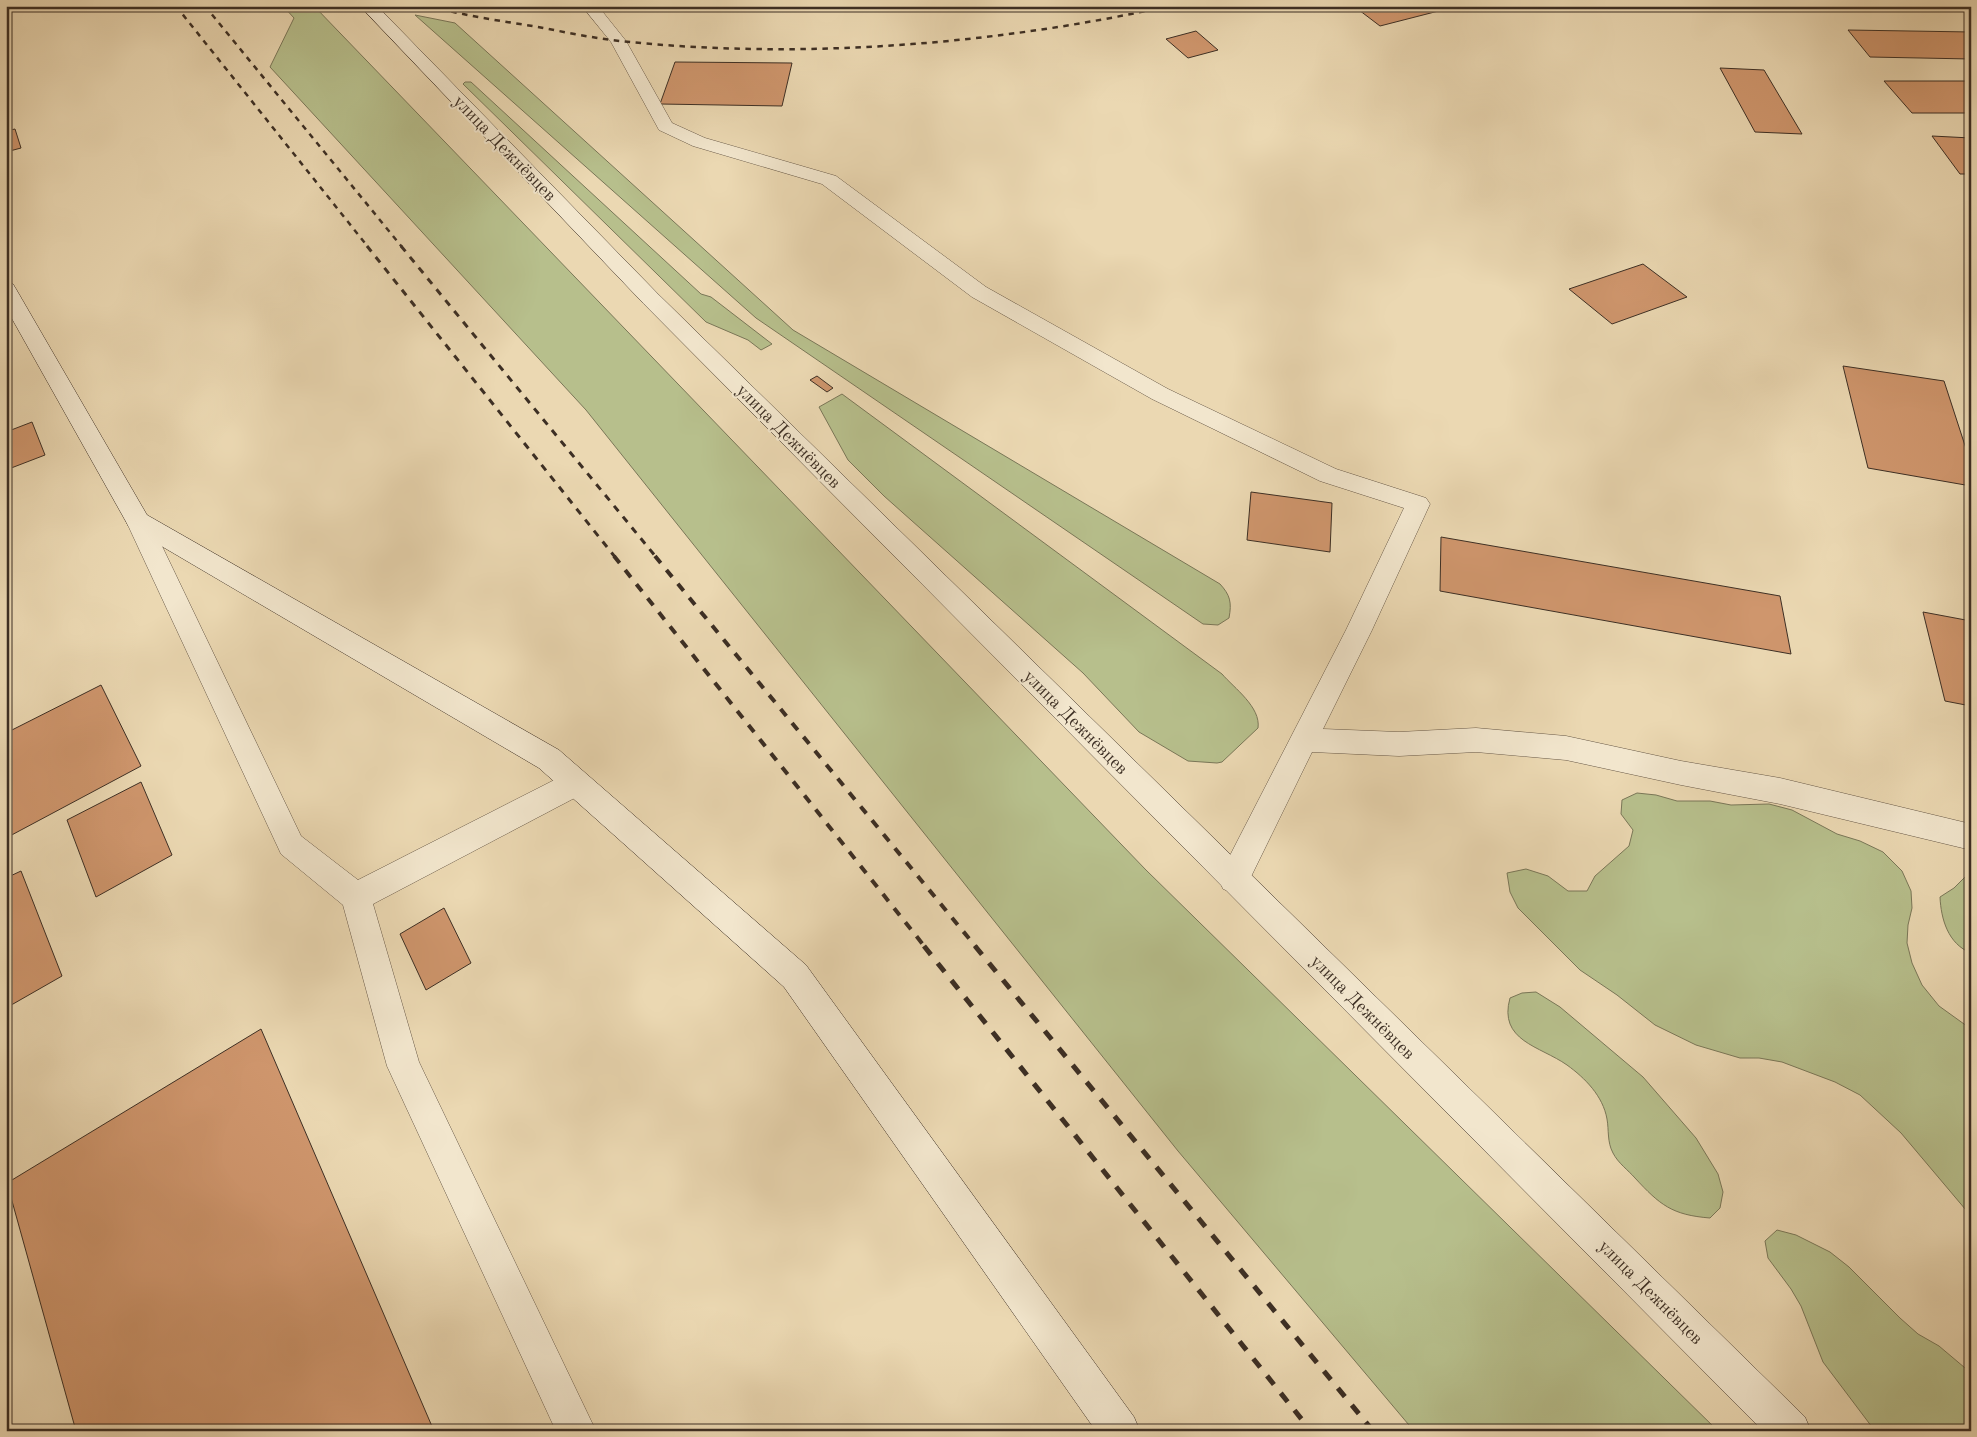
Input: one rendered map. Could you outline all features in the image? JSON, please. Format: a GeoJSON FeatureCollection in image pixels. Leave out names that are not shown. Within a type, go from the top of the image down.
{"type":"FeatureCollection","features":[{"type":"Feature","properties":{"kind":"main road","name":"улица Дежнёвцев"},"geometry":{"type":"LineString","coordinates":[[368,6],[651,299],[1791,1431]]}},
{"type":"Feature","properties":{"kind":"main road"},"geometry":{"type":"LineString","coordinates":[[590,6],[618,41],[665,126],[699,142],[829,180],[978,292],[1160,394],[1328,475],[1418,504],[1360,630],[1234,879]]}},
{"type":"Feature","properties":{"kind":"main road"},"geometry":{"type":"LineString","coordinates":[[6,290],[138,521],[291,845],[356,897],[404,1066],[576,1431]]}},
{"type":"Feature","properties":{"kind":"main road"},"geometry":{"type":"LineString","coordinates":[[138,521],[549,759],[795,976],[1120,1431]]}},
{"type":"Feature","properties":{"kind":"main road"},"geometry":{"type":"LineString","coordinates":[[1303,740],[1399,744],[1476,740],[1566,748],[1681,773],[1780,790],[1971,837]]}},
{"type":"Feature","properties":{"kind":"main road"},"geometry":{"type":"LineString","coordinates":[[356,897],[576,783]]}},
{"type":"Feature","properties":{"kind":"green space"},"geometry":{"type":"Polygon","coordinates":[[[283,6],[314,6],[1146,870],[1718,1431],[1414,1431],[1178,1151],[586,410],[270,67],[294,18],[283,6]]]}},
{"type":"Feature","properties":{"kind":"green space"},"geometry":{"type":"Polygon","coordinates":[[[415,15],[455,23],[793,330],[1220,584],[1229,599],[1229,618],[1218,625],[1203,624],[756,318],[415,15]]]}},
{"type":"Feature","properties":{"kind":"green space"},"geometry":{"type":"Polygon","coordinates":[[[471,82],[701,294],[711,297],[772,344],[761,350],[748,340],[706,322],[463,84],[471,82]]]}},
{"type":"Feature","properties":{"kind":"green space"},"geometry":{"type":"Polygon","coordinates":[[[842,394],[1222,674],[1251,705],[1258,720],[1258,728],[1222,762],[1217,763],[1188,761],[1139,732],[1083,673],[884,496],[848,460],[819,407],[842,394]]]}},
{"type":"Feature","properties":{"kind":"green space"},"geometry":{"type":"Polygon","coordinates":[[[1637,793],[1656,795],[1677,801],[1710,801],[1731,805],[1769,804],[1792,810],[1837,834],[1860,841],[1883,852],[1902,871],[1911,891],[1912,908],[1908,925],[1907,943],[1912,963],[1922,985],[1939,1006],[1971,1029],[1971,1216],[1901,1133],[1860,1095],[1835,1082],[1782,1062],[1759,1058],[1740,1058],[1696,1045],[1655,1025],[1617,995],[1580,970],[1518,908],[1510,892],[1507,873],[1526,869],[1548,876],[1568,891],[1587,891],[1595,876],[1629,846],[1633,830],[1621,814],[1622,800],[1637,793]]]}},
{"type":"Feature","properties":{"kind":"green space"},"geometry":{"type":"Polygon","coordinates":[[[1965,877],[1971,878],[1971,953],[1957,944],[1947,930],[1942,914],[1940,897],[1954,888],[1965,877]]]}},
{"type":"Feature","properties":{"kind":"green space"},"geometry":{"type":"Polygon","coordinates":[[[1536,992],[1560,1007],[1643,1077],[1696,1138],[1718,1174],[1723,1192],[1720,1208],[1710,1218],[1697,1217],[1676,1211],[1652,1195],[1615,1157],[1610,1145],[1605,1111],[1592,1088],[1567,1065],[1534,1047],[1516,1033],[1510,1024],[1508,1012],[1510,998],[1522,993],[1536,992]]]}},
{"type":"Feature","properties":{"kind":"green space"},"geometry":{"type":"Polygon","coordinates":[[[1777,1230],[1796,1235],[1830,1252],[1849,1267],[1918,1334],[1939,1346],[1971,1373],[1971,1431],[1875,1431],[1823,1362],[1801,1306],[1768,1258],[1765,1241],[1777,1230]]]}},
{"type":"Feature","properties":{"kind":"building"},"geometry":{"type":"Polygon","coordinates":[[[1356,6],[1458,6],[1380,26],[1355,7],[1356,6]]]}},
{"type":"Feature","properties":{"kind":"building"},"geometry":{"type":"Polygon","coordinates":[[[1848,30],[1971,32],[1971,59],[1870,57],[1848,30]]]}},
{"type":"Feature","properties":{"kind":"building"},"geometry":{"type":"Polygon","coordinates":[[[1196,31],[1218,50],[1188,58],[1166,39],[1196,31]]]}},
{"type":"Feature","properties":{"kind":"building"},"geometry":{"type":"Polygon","coordinates":[[[675,62],[792,63],[782,106],[660,104],[675,62]]]}},
{"type":"Feature","properties":{"kind":"building"},"geometry":{"type":"Polygon","coordinates":[[[1720,68],[1764,70],[1802,134],[1755,132],[1720,68]]]}},
{"type":"Feature","properties":{"kind":"building"},"geometry":{"type":"Polygon","coordinates":[[[1884,81],[1971,81],[1971,113],[1912,113],[1884,81]]]}},
{"type":"Feature","properties":{"kind":"building"},"geometry":{"type":"Polygon","coordinates":[[[15,129],[21,148],[6,152],[6,131],[15,129]]]}},
{"type":"Feature","properties":{"kind":"building"},"geometry":{"type":"Polygon","coordinates":[[[1932,136],[1971,138],[1971,174],[1960,174],[1932,136]]]}},
{"type":"Feature","properties":{"kind":"building"},"geometry":{"type":"Polygon","coordinates":[[[1643,264],[1687,297],[1612,324],[1569,289],[1643,264]]]}},
{"type":"Feature","properties":{"kind":"building"},"geometry":{"type":"Polygon","coordinates":[[[1843,366],[1944,381],[1971,464],[1971,486],[1868,468],[1843,366]]]}},
{"type":"Feature","properties":{"kind":"building"},"geometry":{"type":"Polygon","coordinates":[[[817,376],[833,388],[827,392],[810,380],[817,376]]]}},
{"type":"Feature","properties":{"kind":"building"},"geometry":{"type":"Polygon","coordinates":[[[32,422],[45,455],[6,470],[6,432],[32,422]]]}},
{"type":"Feature","properties":{"kind":"building"},"geometry":{"type":"Polygon","coordinates":[[[1251,492],[1332,503],[1330,552],[1247,540],[1251,492]]]}},
{"type":"Feature","properties":{"kind":"building"},"geometry":{"type":"Polygon","coordinates":[[[1441,537],[1780,596],[1791,654],[1440,591],[1441,537]]]}},
{"type":"Feature","properties":{"kind":"building"},"geometry":{"type":"Polygon","coordinates":[[[1923,612],[1971,621],[1971,706],[1945,701],[1923,612]]]}},
{"type":"Feature","properties":{"kind":"building"},"geometry":{"type":"Polygon","coordinates":[[[101,685],[141,766],[6,838],[6,733],[101,685]]]}},
{"type":"Feature","properties":{"kind":"building"},"geometry":{"type":"Polygon","coordinates":[[[141,782],[172,855],[96,897],[67,820],[141,782]]]}},
{"type":"Feature","properties":{"kind":"building"},"geometry":{"type":"Polygon","coordinates":[[[21,871],[62,976],[6,1008],[6,878],[21,871]]]}},
{"type":"Feature","properties":{"kind":"building"},"geometry":{"type":"Polygon","coordinates":[[[444,908],[471,963],[426,990],[400,934],[444,908]]]}},
{"type":"Feature","properties":{"kind":"building"},"geometry":{"type":"Polygon","coordinates":[[[261,1029],[434,1431],[76,1431],[7,1183],[261,1029]]]}},
{"type":"Feature","properties":{"kind":"railway"},"geometry":{"type":"LineString","coordinates":[[176,6],[368,247]]}},
{"type":"Feature","properties":{"kind":"railway"},"geometry":{"type":"LineString","coordinates":[[205,6],[402,247]]}},
{"type":"Feature","properties":{"kind":"railway"},"geometry":{"type":"LineString","coordinates":[[430,6],[443,10],[610,40],[688,47],[757,49],[826,49],[965,39],[1034,31],[1169,6]]}},
{"type":"Feature","properties":{"kind":"railway"},"geometry":{"type":"LineString","coordinates":[[367,246],[615,557]]}},
{"type":"Feature","properties":{"kind":"railway"},"geometry":{"type":"LineString","coordinates":[[401,246],[656,557]]}},
{"type":"Feature","properties":{"kind":"railway"},"geometry":{"type":"LineString","coordinates":[[614,556],[925,947]]}},
{"type":"Feature","properties":{"kind":"railway"},"geometry":{"type":"LineString","coordinates":[[655,556],[976,947]]}},
{"type":"Feature","properties":{"kind":"railway"},"geometry":{"type":"LineString","coordinates":[[924,946],[1311,1431]]}},
{"type":"Feature","properties":{"kind":"railway"},"geometry":{"type":"LineString","coordinates":[[975,946],[1373,1431]]}}]}
